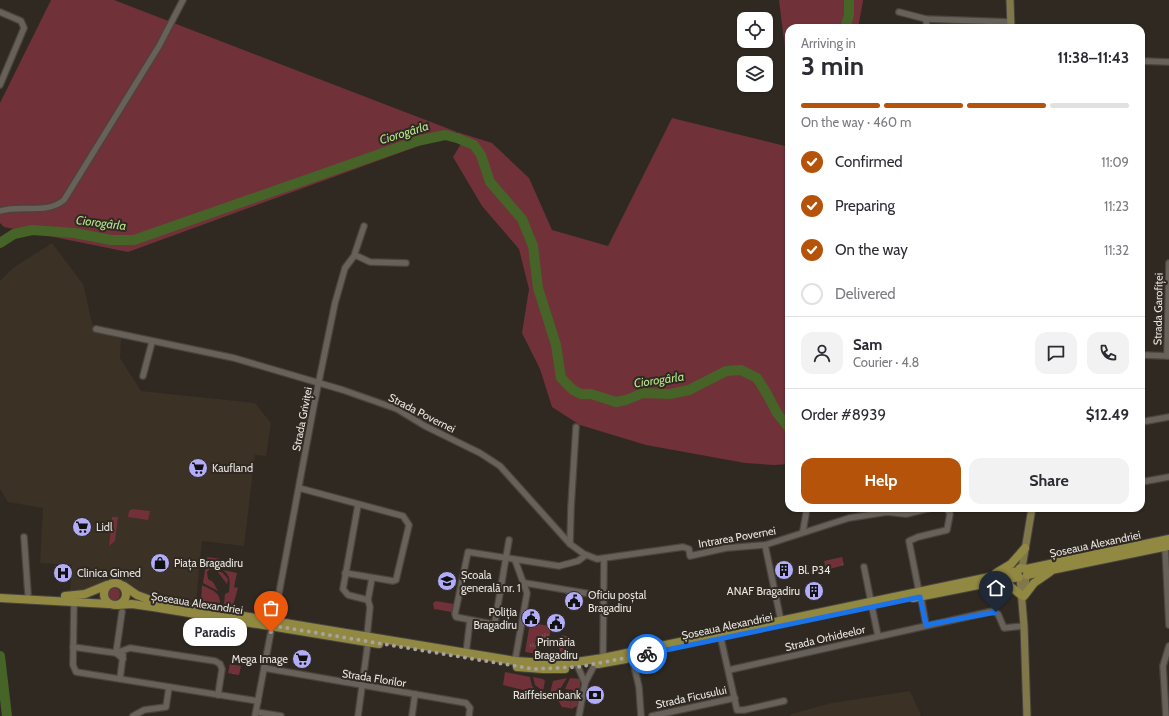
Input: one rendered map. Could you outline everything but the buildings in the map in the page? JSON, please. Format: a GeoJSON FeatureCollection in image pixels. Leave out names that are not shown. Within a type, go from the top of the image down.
{"type":"FeatureCollection","features":[{"type":"Feature","properties":{"kind":"highway","name":"Șoseaua Alexandriei"},"geometry":{"type":"LineString","coordinates":[[367,639],[515,661],[563,664],[603,658],[987,580],[1052,570],[1168,544]]}},
{"type":"Feature","properties":{"kind":"highway","name":"Șoseaua Alexandriei"},"geometry":{"type":"LineString","coordinates":[[1023,574],[1168,544]]}},
{"type":"Feature","properties":{"kind":"highway"},"geometry":{"type":"LineString","coordinates":[[987,580],[1011,564],[1025,548]]}},
{"type":"Feature","properties":{"kind":"highway"},"geometry":{"type":"LineString","coordinates":[[987,580],[1010,586],[1023,595],[1034,583],[1052,570]]}},
{"type":"Feature","properties":{"kind":"highway","name":"Șoseaua Alexandriei"},"geometry":{"type":"LineString","coordinates":[[0,598],[28,594],[72,596],[92,592],[115,582],[137,595],[153,601],[534,669],[578,667],[632,657],[721,639],[871,604]]}},
{"type":"Feature","properties":{"kind":"highway"},"geometry":{"type":"LineString","coordinates":[[107,585],[103,596],[116,607],[123,602],[126,596],[124,586]]}},
{"type":"Feature","properties":{"kind":"highway","name":"Șoseaua Alexandriei"},"geometry":{"type":"LineString","coordinates":[[0,593],[116,607],[132,604],[273,623]]}},
{"type":"Feature","properties":{"kind":"main road"},"geometry":{"type":"LineString","coordinates":[[1010,0],[1011,24]]}},
{"type":"Feature","properties":{"kind":"main road"},"geometry":{"type":"LineString","coordinates":[[1028,716],[1023,574],[1025,548],[1031,512]]}},
{"type":"Feature","properties":{"kind":"street"},"geometry":{"type":"LineString","coordinates":[[0,211],[16,208],[47,208],[64,200],[159,46],[183,0]]}},
{"type":"Feature","properties":{"kind":"street"},"geometry":{"type":"LineString","coordinates":[[0,12],[21,21],[24,28],[0,85]]}},
{"type":"Feature","properties":{"kind":"street"},"geometry":{"type":"LineString","coordinates":[[899,12],[926,19],[997,24]]}},
{"type":"Feature","properties":{"kind":"street"},"geometry":{"type":"LineString","coordinates":[[926,19],[927,24]]}},
{"type":"Feature","properties":{"kind":"street"},"geometry":{"type":"LineString","coordinates":[[1145,61],[1169,62]]}},
{"type":"Feature","properties":{"kind":"street","name":"Strada Griviței"},"geometry":{"type":"LineString","coordinates":[[255,714],[318,383],[342,278],[347,264],[355,255],[364,226]]}},
{"type":"Feature","properties":{"kind":"street"},"geometry":{"type":"LineString","coordinates":[[355,255],[370,262],[406,263]]}},
{"type":"Feature","properties":{"kind":"street","name":"Strada Garofiței"},"geometry":{"type":"LineString","coordinates":[[1168,356],[1169,263]]}},
{"type":"Feature","properties":{"kind":"street","name":"Strada Povernei"},"geometry":{"type":"LineString","coordinates":[[96,330],[224,356],[318,383],[397,409],[425,426],[491,459],[505,471],[570,544],[586,555],[597,559]]}},
{"type":"Feature","properties":{"kind":"street"},"geometry":{"type":"LineString","coordinates":[[143,376],[152,342]]}},
{"type":"Feature","properties":{"kind":"street"},"geometry":{"type":"LineString","coordinates":[[1145,355],[1168,356]]}},
{"type":"Feature","properties":{"kind":"street"},"geometry":{"type":"LineString","coordinates":[[1145,421],[1169,416]]}},
{"type":"Feature","properties":{"kind":"street"},"geometry":{"type":"LineString","coordinates":[[570,544],[576,427]]}},
{"type":"Feature","properties":{"kind":"street"},"geometry":{"type":"LineString","coordinates":[[1145,481],[1169,477]]}},
{"type":"Feature","properties":{"kind":"street"},"geometry":{"type":"LineString","coordinates":[[299,488],[358,505],[362,504],[406,518],[409,524],[398,577],[393,581],[346,573]]}},
{"type":"Feature","properties":{"kind":"street"},"geometry":{"type":"LineString","coordinates":[[358,505],[343,589],[346,594],[368,600]]}},
{"type":"Feature","properties":{"kind":"street"},"geometry":{"type":"LineString","coordinates":[[803,531],[806,512]]}},
{"type":"Feature","properties":{"kind":"street","name":"Intrarea Povernei"},"geometry":{"type":"LineString","coordinates":[[597,559],[606,559],[683,547],[689,549],[690,556],[726,548],[765,545],[803,531],[850,518],[887,512],[906,514],[914,512]]}},
{"type":"Feature","properties":{"kind":"street"},"geometry":{"type":"LineString","coordinates":[[926,625],[909,541],[947,530],[950,514],[949,512]]}},
{"type":"Feature","properties":{"kind":"street"},"geometry":{"type":"LineString","coordinates":[[24,537],[28,594]]}},
{"type":"Feature","properties":{"kind":"street"},"geometry":{"type":"LineString","coordinates":[[509,540],[506,558],[495,622],[492,624],[457,618],[455,614],[468,552],[506,558],[515,560],[562,566],[578,561],[586,555]]}},
{"type":"Feature","properties":{"kind":"street"},"geometry":{"type":"LineString","coordinates":[[1168,544],[1169,625]]}},
{"type":"Feature","properties":{"kind":"street"},"geometry":{"type":"LineString","coordinates":[[765,545],[781,621]]}},
{"type":"Feature","properties":{"kind":"street"},"geometry":{"type":"LineString","coordinates":[[603,658],[603,596],[606,559]]}},
{"type":"Feature","properties":{"kind":"street"},"geometry":{"type":"LineString","coordinates":[[515,560],[527,593],[515,661]]}},
{"type":"Feature","properties":{"kind":"street"},"geometry":{"type":"LineString","coordinates":[[864,566],[878,636]]}},
{"type":"Feature","properties":{"kind":"street"},"geometry":{"type":"LineString","coordinates":[[358,716],[370,607],[368,600],[372,578]]}},
{"type":"Feature","properties":{"kind":"street"},"geometry":{"type":"LineString","coordinates":[[525,584],[603,596]]}},
{"type":"Feature","properties":{"kind":"street"},"geometry":{"type":"LineString","coordinates":[[74,601],[73,665],[76,672],[258,701]]}},
{"type":"Feature","properties":{"kind":"street"},"geometry":{"type":"LineString","coordinates":[[116,607],[116,654]]}},
{"type":"Feature","properties":{"kind":"street","name":"Strada Orhideelor"},"geometry":{"type":"LineString","coordinates":[[729,670],[993,611],[998,614],[1003,628],[1024,626]]}},
{"type":"Feature","properties":{"kind":"street"},"geometry":{"type":"LineString","coordinates":[[466,653],[470,620]]}},
{"type":"Feature","properties":{"kind":"street"},"geometry":{"type":"LineString","coordinates":[[721,639],[737,708],[742,711],[784,701]]}},
{"type":"Feature","properties":{"kind":"street"},"geometry":{"type":"LineString","coordinates":[[1166,716],[1163,674],[1169,646]]}},
{"type":"Feature","properties":{"kind":"street"},"geometry":{"type":"LineString","coordinates":[[73,647],[116,654],[123,658]]}},
{"type":"Feature","properties":{"kind":"street"},"geometry":{"type":"LineString","coordinates":[[116,654],[124,649],[130,648],[218,662],[222,669],[218,695]]}},
{"type":"Feature","properties":{"kind":"street"},"geometry":{"type":"LineString","coordinates":[[120,678],[124,649]]}},
{"type":"Feature","properties":{"kind":"street"},"geometry":{"type":"LineString","coordinates":[[632,657],[639,687],[640,716]]}},
{"type":"Feature","properties":{"kind":"street"},"geometry":{"type":"LineString","coordinates":[[580,716],[585,683],[595,664]]}},
{"type":"Feature","properties":{"kind":"street"},"geometry":{"type":"LineString","coordinates":[[578,667],[585,683]]}},
{"type":"Feature","properties":{"kind":"street","name":"Strada Florilor"},"geometry":{"type":"LineString","coordinates":[[264,668],[467,704],[470,708],[469,716]]}},
{"type":"Feature","properties":{"kind":"street"},"geometry":{"type":"LineString","coordinates":[[133,716],[144,710],[166,707],[169,687]]}},
{"type":"Feature","properties":{"kind":"street"},"geometry":{"type":"LineString","coordinates":[[412,716],[415,694]]}},
{"type":"Feature","properties":{"kind":"street","name":"Strada Ficusului"},"geometry":{"type":"LineString","coordinates":[[652,716],[735,698]]}},
{"type":"Feature","properties":{"kind":"street"},"geometry":{"type":"LineString","coordinates":[[255,714],[281,716]]}},
{"type":"Feature","properties":{"kind":"shaded area"},"geometry":{"type":"Polygon","coordinates":[[[52,243],[83,284],[94,331],[121,339],[120,358],[141,391],[255,403],[271,423],[266,456],[255,455],[244,546],[202,541],[196,602],[70,592],[72,565],[40,563],[43,508],[8,502],[0,489],[0,281],[13,268],[52,243]]]}},
{"type":"Feature","properties":{"kind":"shaded area"},"geometry":{"type":"Polygon","coordinates":[[[910,691],[921,716],[790,716],[791,714],[832,703],[910,691]]]}},
{"type":"Feature","properties":{"kind":"green space"},"geometry":{"type":"Polygon","coordinates":[[[51,0],[114,0],[457,132],[128,252],[4,227],[0,223],[0,103],[51,0]]]}},
{"type":"Feature","properties":{"kind":"green space"},"geometry":{"type":"Polygon","coordinates":[[[779,0],[863,0],[859,24],[785,24],[785,48],[779,0]]]}},
{"type":"Feature","properties":{"kind":"green space"},"geometry":{"type":"Polygon","coordinates":[[[672,118],[785,146],[785,464],[745,463],[646,445],[580,425],[552,407],[540,369],[522,333],[529,289],[519,249],[482,206],[453,157],[462,142],[457,132],[492,143],[529,178],[552,230],[608,246],[672,118]]]}},
{"type":"Feature","properties":{"kind":"green space"},"geometry":{"type":"Polygon","coordinates":[[[132,509],[150,511],[148,520],[128,517],[129,511],[132,509]]]}},
{"type":"Feature","properties":{"kind":"green space"},"geometry":{"type":"Polygon","coordinates":[[[112,517],[118,517],[115,541],[109,546],[112,517]]]}},
{"type":"Feature","properties":{"kind":"green space"},"geometry":{"type":"Polygon","coordinates":[[[207,557],[221,559],[220,568],[218,569],[209,565],[207,557]]]}},
{"type":"Feature","properties":{"kind":"green space"},"geometry":{"type":"Polygon","coordinates":[[[842,557],[844,565],[826,570],[824,561],[842,557]]]}},
{"type":"Feature","properties":{"kind":"green space"},"geometry":{"type":"Polygon","coordinates":[[[209,567],[223,573],[228,579],[227,584],[217,571],[210,569],[207,572],[208,579],[213,582],[218,591],[203,583],[205,570],[209,567]]]}},
{"type":"Feature","properties":{"kind":"green space"},"geometry":{"type":"Polygon","coordinates":[[[223,570],[237,573],[234,587],[238,588],[233,605],[224,604],[225,594],[229,592],[230,582],[229,577],[223,570]]]}},
{"type":"Feature","properties":{"kind":"green space"},"geometry":{"type":"Polygon","coordinates":[[[202,585],[212,590],[219,596],[220,603],[201,601],[202,585]]]}},
{"type":"Feature","properties":{"kind":"green space"},"geometry":{"type":"Polygon","coordinates":[[[113,587],[118,589],[120,594],[118,599],[113,601],[108,599],[106,594],[108,589],[113,587]]]}},
{"type":"Feature","properties":{"kind":"green space"},"geometry":{"type":"Polygon","coordinates":[[[436,601],[454,604],[452,612],[434,609],[433,603],[436,601]]]}},
{"type":"Feature","properties":{"kind":"green space"},"geometry":{"type":"Polygon","coordinates":[[[530,623],[551,626],[549,644],[535,641],[537,654],[525,652],[530,623]]]}},
{"type":"Feature","properties":{"kind":"green space"},"geometry":{"type":"Polygon","coordinates":[[[562,635],[569,637],[567,654],[558,655],[560,652],[559,647],[561,646],[560,643],[562,635]]]}},
{"type":"Feature","properties":{"kind":"green space"},"geometry":{"type":"Polygon","coordinates":[[[230,664],[241,666],[239,675],[228,673],[230,664]]]}},
{"type":"Feature","properties":{"kind":"green space"},"geometry":{"type":"Polygon","coordinates":[[[505,672],[530,677],[532,686],[539,694],[503,685],[505,672]]]}},
{"type":"Feature","properties":{"kind":"green space"},"geometry":{"type":"Polygon","coordinates":[[[533,677],[543,679],[545,681],[543,691],[535,685],[533,677]]]}},
{"type":"Feature","properties":{"kind":"green space"},"geometry":{"type":"Polygon","coordinates":[[[567,678],[560,689],[550,693],[553,681],[567,678]]]}},
{"type":"Feature","properties":{"kind":"green space"},"geometry":{"type":"Polygon","coordinates":[[[570,678],[581,679],[577,706],[571,709],[573,690],[565,689],[570,678]]]}},
{"type":"Feature","properties":{"kind":"green space"},"geometry":{"type":"Polygon","coordinates":[[[568,691],[572,692],[570,708],[562,707],[558,700],[568,691]]]}},
{"type":"Feature","properties":{"kind":"waterway","name":"Ciorogârla"},"geometry":{"type":"LineString","coordinates":[[846,24],[849,15],[849,0]]}},
{"type":"Feature","properties":{"kind":"waterway","name":"Ciorogârla"},"geometry":{"type":"LineString","coordinates":[[0,243],[14,234],[32,230],[75,233],[111,240],[134,240],[417,141],[445,135],[474,145],[481,155],[490,182],[522,219],[533,246],[538,288],[556,345],[561,378],[573,390],[581,394],[591,394],[616,402],[626,400],[643,393],[670,394],[689,390],[726,371],[741,370],[757,378],[777,413],[785,423]]}},
{"type":"Feature","properties":{"kind":"waterway","name":"Ciorogârla"},"geometry":{"type":"LineString","coordinates":[[0,656],[7,716]]}},
{"type":"Feature","properties":{"kind":"way so far"},"geometry":{"type":"LineString","coordinates":[[271,632],[272,626],[281,627],[543,670],[607,663],[647,654]]}},
{"type":"Feature","properties":{"kind":"place","name":"Kaufland"},"geometry":{"type":"Point","coordinates":[198,468]}},
{"type":"Feature","properties":{"kind":"place","name":"Lidl"},"geometry":{"type":"Point","coordinates":[82,527]}},
{"type":"Feature","properties":{"kind":"place","name":"Piața Bragadiru"},"geometry":{"type":"Point","coordinates":[160,563]}},
{"type":"Feature","properties":{"kind":"place","name":"Bl. P34"},"geometry":{"type":"Point","coordinates":[784,570]}},
{"type":"Feature","properties":{"kind":"place","name":"Clinica Gimed"},"geometry":{"type":"Point","coordinates":[63,573]}},
{"type":"Feature","properties":{"kind":"place","name":"Școala generală nr. 1"},"geometry":{"type":"Point","coordinates":[447,581]}},
{"type":"Feature","properties":{"kind":"place","name":"ANAF Bragadiru"},"geometry":{"type":"Point","coordinates":[814,591]}},
{"type":"Feature","properties":{"kind":"place","name":"Oficiu poștal Bragadiru"},"geometry":{"type":"Point","coordinates":[574,601]}},
{"type":"Feature","properties":{"kind":"place","name":"Poliția Bragadiru"},"geometry":{"type":"Point","coordinates":[531,618]}},
{"type":"Feature","properties":{"kind":"place","name":"Primăria Bragadiru"},"geometry":{"type":"Point","coordinates":[556,623]}},
{"type":"Feature","properties":{"kind":"place","name":"Paradis"},"geometry":{"type":"Point","coordinates":[271,632]}},
{"type":"Feature","properties":{"kind":"place","name":"Mega Image"},"geometry":{"type":"Point","coordinates":[302,659]}},
{"type":"Feature","properties":{"kind":"place","name":"Raiffeisenbank"},"geometry":{"type":"Point","coordinates":[595,695]}},
{"type":"Feature","properties":{"kind":"route"},"geometry":{"type":"LineString","coordinates":[[647,654],[920,597],[926,625],[993,611],[996,612]]}}]}
